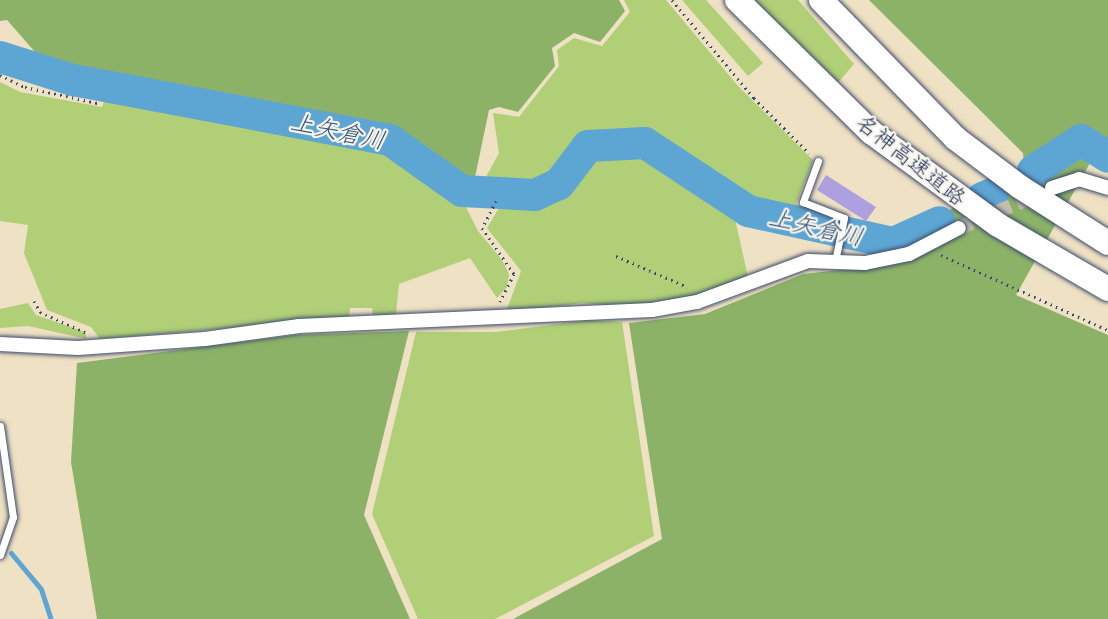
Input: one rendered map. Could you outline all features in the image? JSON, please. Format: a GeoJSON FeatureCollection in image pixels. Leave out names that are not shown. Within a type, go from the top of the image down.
{"type":"FeatureCollection","features":[{"type":"Feature","properties":{"kind":"highway","name":"名神高速道路"},"geometry":{"type":"LineString","coordinates":[[737,0],[871,132],[998,225],[1108,289]]}},
{"type":"Feature","properties":{"kind":"highway","name":"名神高速道路"},"geometry":{"type":"LineString","coordinates":[[821,0],[955,138],[1020,188],[1108,243]]}},
{"type":"Feature","properties":{"kind":"street"},"geometry":{"type":"LineString","coordinates":[[1053,188],[1079,179],[1108,188]]}},
{"type":"Feature","properties":{"kind":"street"},"geometry":{"type":"LineString","coordinates":[[0,344],[93,347],[299,326],[652,310],[703,300],[808,261],[835,257],[887,260],[923,247],[959,228]]}},
{"type":"Feature","properties":{"kind":"lane"},"geometry":{"type":"LineString","coordinates":[[818,161],[803,202],[844,218],[835,257]]}},
{"type":"Feature","properties":{"kind":"lane"},"geometry":{"type":"LineString","coordinates":[[0,426],[13,517],[0,555]]}},
{"type":"Feature","properties":{"kind":"path"},"geometry":{"type":"LineString","coordinates":[[672,0],[754,98],[818,161]]}},
{"type":"Feature","properties":{"kind":"path"},"geometry":{"type":"LineString","coordinates":[[0,75],[25,87],[98,103]]}},
{"type":"Feature","properties":{"kind":"path"},"geometry":{"type":"LineString","coordinates":[[496,201],[482,228],[514,274],[497,318]]}},
{"type":"Feature","properties":{"kind":"path"},"geometry":{"type":"LineString","coordinates":[[923,247],[1108,330]]}},
{"type":"Feature","properties":{"kind":"path"},"geometry":{"type":"LineString","coordinates":[[616,256],[700,293],[703,300]]}},
{"type":"Feature","properties":{"kind":"path"},"geometry":{"type":"LineString","coordinates":[[34,301],[40,312],[87,330],[93,347]]}},
{"type":"Feature","properties":{"kind":"green space"},"geometry":{"type":"Polygon","coordinates":[[[0,0],[619,0],[625,11],[600,42],[574,33],[552,48],[555,66],[518,112],[499,107],[489,110],[474,182],[461,185],[393,134],[42,60],[7,20],[0,21],[0,0]]]}},
{"type":"Feature","properties":{"kind":"green space"},"geometry":{"type":"Polygon","coordinates":[[[624,0],[666,0],[738,86],[813,160],[796,204],[832,220],[825,228],[749,208],[660,142],[646,138],[596,138],[556,181],[535,190],[480,188],[499,153],[493,113],[519,117],[559,66],[557,50],[574,38],[602,46],[630,12],[624,0]]]}},
{"type":"Feature","properties":{"kind":"green space"},"geometry":{"type":"Polygon","coordinates":[[[682,0],[706,0],[763,63],[748,76],[682,0]]]}},
{"type":"Feature","properties":{"kind":"green space"},"geometry":{"type":"Polygon","coordinates":[[[754,0],[798,0],[854,64],[837,84],[754,0]]]}},
{"type":"Feature","properties":{"kind":"green space"},"geometry":{"type":"Polygon","coordinates":[[[869,0],[1108,0],[1108,165],[1090,163],[1016,295],[1108,335],[1108,619],[513,619],[662,539],[629,323],[705,314],[803,274],[886,265],[921,227],[1024,166],[1023,153],[869,0]]]}},
{"type":"Feature","properties":{"kind":"green space"},"geometry":{"type":"Polygon","coordinates":[[[0,82],[20,92],[102,107],[106,96],[231,125],[262,119],[388,143],[460,195],[478,231],[502,260],[509,274],[507,287],[497,298],[470,258],[399,284],[396,314],[373,316],[372,308],[350,308],[349,318],[100,339],[91,327],[47,310],[24,253],[28,225],[0,221],[0,82]]]}},
{"type":"Feature","properties":{"kind":"green space"},"geometry":{"type":"Polygon","coordinates":[[[600,148],[657,152],[733,210],[748,277],[700,296],[629,307],[583,303],[506,312],[521,271],[487,228],[505,198],[529,199],[561,187],[590,152],[600,148]]]}},
{"type":"Feature","properties":{"kind":"green space"},"geometry":{"type":"Polygon","coordinates":[[[28,303],[36,315],[85,332],[87,339],[28,326],[0,328],[0,309],[28,303]]]}},
{"type":"Feature","properties":{"kind":"green space"},"geometry":{"type":"Polygon","coordinates":[[[589,320],[622,322],[654,536],[495,619],[418,619],[372,514],[416,332],[496,332],[589,320]]]}},
{"type":"Feature","properties":{"kind":"green space"},"geometry":{"type":"Polygon","coordinates":[[[409,331],[364,515],[410,619],[97,619],[71,462],[77,363],[295,335],[409,331]]]}},
{"type":"Feature","properties":{"kind":"building"},"geometry":{"type":"Polygon","coordinates":[[[826,175],[876,207],[866,221],[817,190],[826,175]]]}},
{"type":"Feature","properties":{"kind":"waterway","name":"上矢倉川"},"geometry":{"type":"LineString","coordinates":[[0,57],[73,80],[390,140],[462,191],[535,195],[559,184],[588,146],[645,143],[748,211],[893,243],[940,222]]}},
{"type":"Feature","properties":{"kind":"waterway","name":"上矢倉川"},"geometry":{"type":"LineString","coordinates":[[1033,171],[1081,140],[1108,157]]}},
{"type":"Feature","properties":{"kind":"waterway","name":"上矢倉川"},"geometry":{"type":"LineString","coordinates":[[982,198],[992,194]]}},
{"type":"Feature","properties":{"kind":"waterway"},"geometry":{"type":"LineString","coordinates":[[11,553],[41,589],[51,619]]}},
{"type":"Feature","properties":{"kind":"tunnel"},"geometry":{"type":"LineString","coordinates":[[959,228],[1037,195]]}}]}
